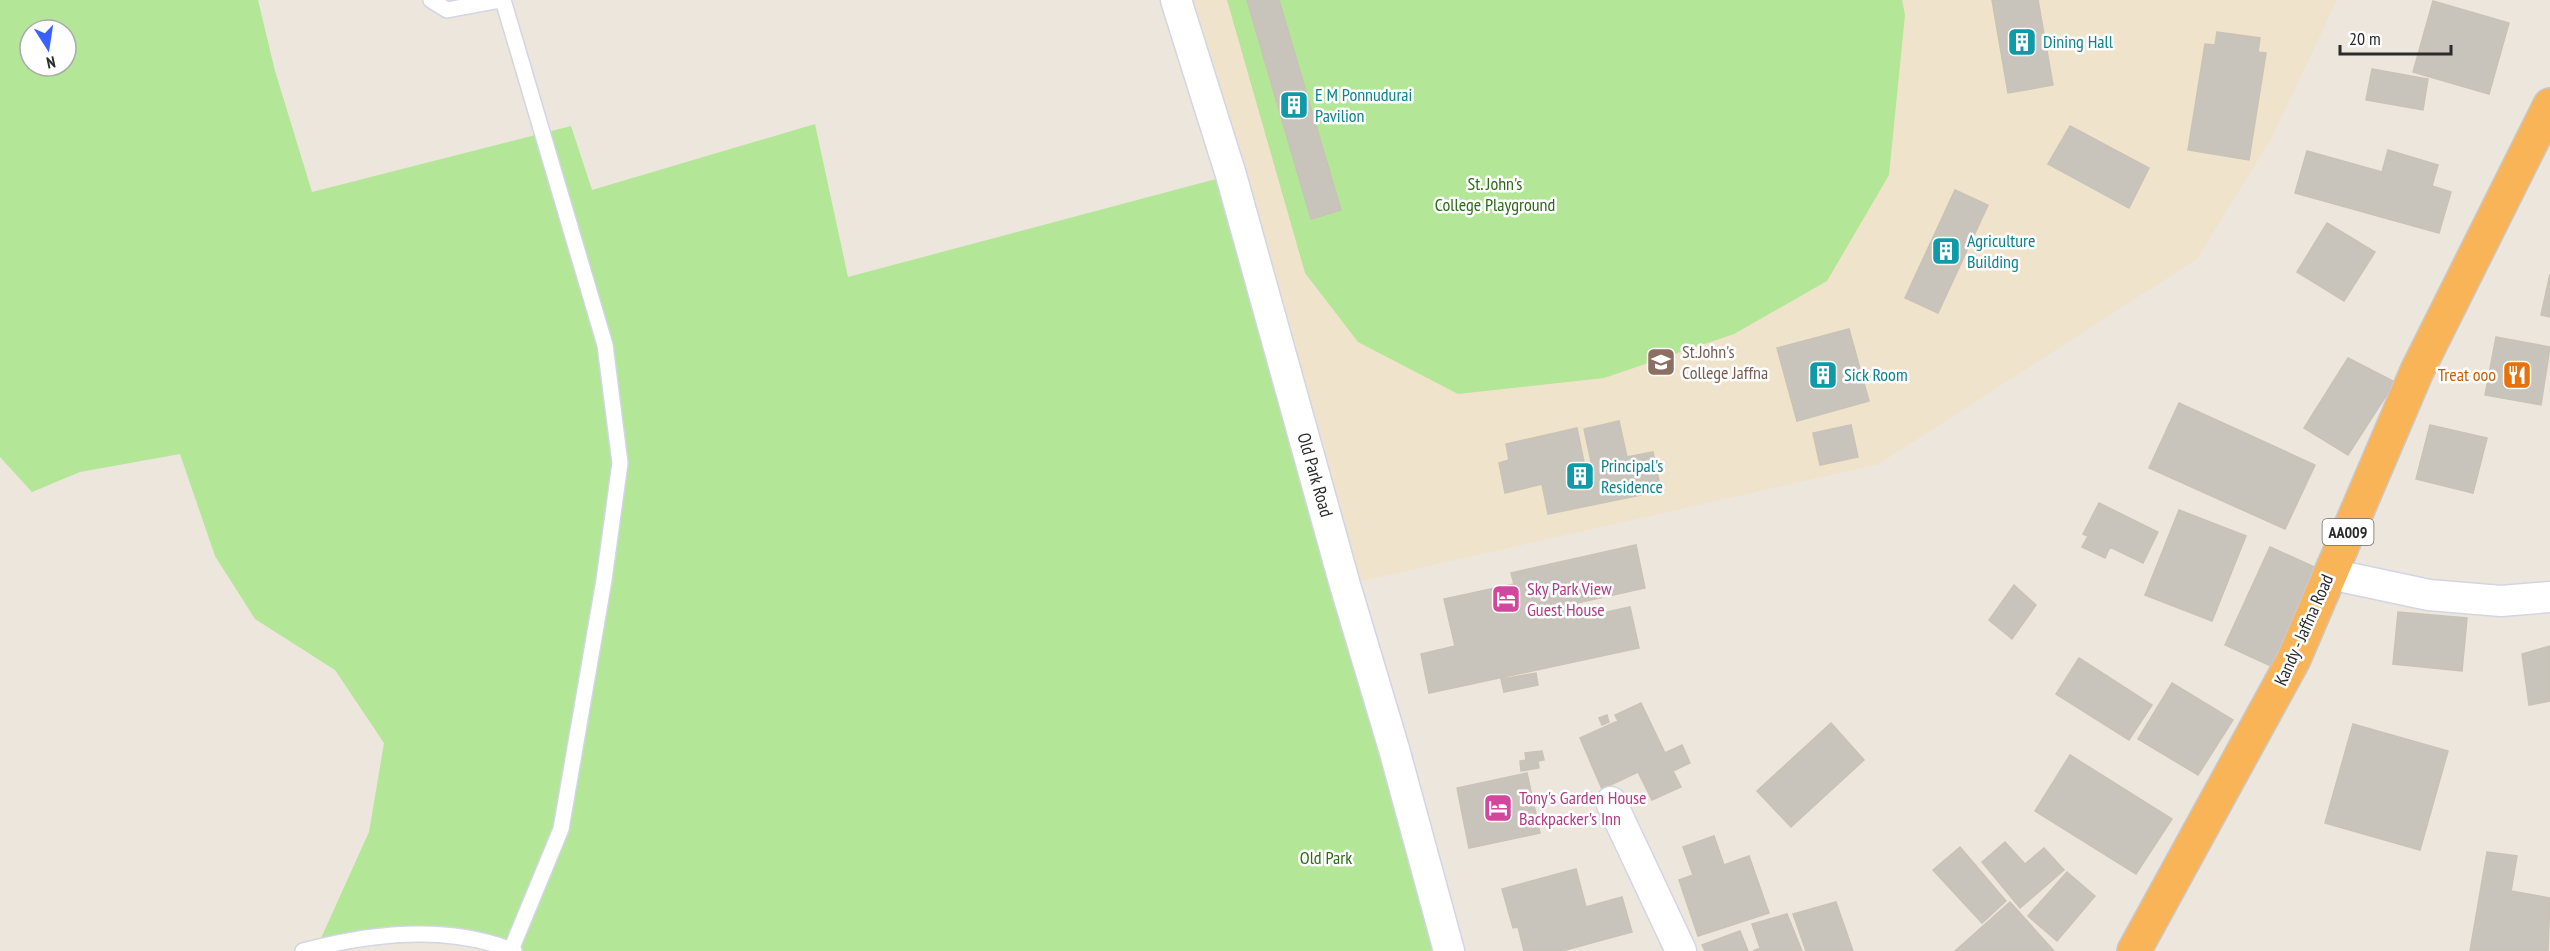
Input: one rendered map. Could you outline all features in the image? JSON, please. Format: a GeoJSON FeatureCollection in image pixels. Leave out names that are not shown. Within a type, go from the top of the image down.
{"type":"FeatureCollection","features":[{"type":"Feature","properties":{"kind":"highway","name":"Kandy - Jaffna Road"},"geometry":{"type":"LineString","coordinates":[[2134,951],[2294,659],[2417,371],[2550,105]]}},
{"type":"Feature","properties":{"kind":"street","name":"Old Park Road"},"geometry":{"type":"LineString","coordinates":[[1176,0],[1231,175],[1345,585],[1395,749],[1449,951]]}},
{"type":"Feature","properties":{"kind":"street"},"geometry":{"type":"LineString","coordinates":[[2330,574],[2429,595],[2501,601],[2550,597]]}},
{"type":"Feature","properties":{"kind":"street"},"geometry":{"type":"LineString","coordinates":[[1611,802],[1681,951]]}},
{"type":"Feature","properties":{"kind":"lane"},"geometry":{"type":"LineString","coordinates":[[303,951],[386,935],[454,935],[512,950],[561,829],[604,580],[620,463],[605,345],[502,0],[447,10],[431,0]]}},
{"type":"Feature","properties":{"kind":"shaded area","name":"St.John's College Jaffna"},"geometry":{"type":"Polygon","coordinates":[[[1183,0],[2337,0],[2271,139],[2197,259],[1879,464],[1345,585],[1183,0]]]}},
{"type":"Feature","properties":{"kind":"green space","name":"Old Park"},"geometry":{"type":"Polygon","coordinates":[[[0,0],[258,0],[275,71],[312,192],[571,126],[592,190],[815,124],[848,277],[1231,175],[1449,951],[514,951],[454,935],[317,947],[369,832],[384,743],[335,670],[255,619],[215,556],[180,454],[80,472],[32,492],[0,457],[0,0]]]}},
{"type":"Feature","properties":{"kind":"green space","name":"St. John's College Playground"},"geometry":{"type":"Polygon","coordinates":[[[1227,0],[1902,0],[1905,15],[1889,175],[1827,281],[1734,334],[1604,378],[1458,394],[1358,342],[1305,273],[1227,0]]]}},
{"type":"Feature","properties":{"kind":"building","name":"E M Ponnudurai Pavilion"},"geometry":{"type":"Polygon","coordinates":[[[1247,0],[1279,0],[1341,210],[1311,219],[1247,0]]]}},
{"type":"Feature","properties":{"kind":"building","name":"Dining Hall"},"geometry":{"type":"Polygon","coordinates":[[[1992,0],[2038,0],[2053,85],[2008,93],[1992,0]]]}},
{"type":"Feature","properties":{"kind":"building"},"geometry":{"type":"Polygon","coordinates":[[[2433,1],[2509,23],[2489,94],[2413,72],[2433,1]]]}},
{"type":"Feature","properties":{"kind":"building"},"geometry":{"type":"Polygon","coordinates":[[[2217,32],[2260,38],[2258,52],[2266,53],[2249,160],[2188,150],[2205,44],[2215,45],[2217,32]]]}},
{"type":"Feature","properties":{"kind":"building"},"geometry":{"type":"Polygon","coordinates":[[[2372,69],[2428,79],[2423,110],[2366,100],[2372,69]]]}},
{"type":"Feature","properties":{"kind":"building"},"geometry":{"type":"Polygon","coordinates":[[[2070,126],[2149,168],[2129,208],[2048,164],[2070,126]]]}},
{"type":"Feature","properties":{"kind":"building"},"geometry":{"type":"Polygon","coordinates":[[[2388,150],[2438,165],[2432,186],[2451,192],[2439,233],[2295,193],[2307,151],[2382,172],[2388,150]]]}},
{"type":"Feature","properties":{"kind":"building","name":"Agriculture Building"},"geometry":{"type":"Polygon","coordinates":[[[1955,190],[1988,205],[1938,313],[1905,298],[1955,190]]]}},
{"type":"Feature","properties":{"kind":"building"},"geometry":{"type":"Polygon","coordinates":[[[2327,223],[2375,252],[2344,301],[2297,272],[2327,223]]]}},
{"type":"Feature","properties":{"kind":"building"},"geometry":{"type":"Polygon","coordinates":[[[2550,274],[2550,317],[2541,315],[2550,274]]]}},
{"type":"Feature","properties":{"kind":"building","name":"Sick Room"},"geometry":{"type":"Polygon","coordinates":[[[1849,329],[1869,401],[1797,421],[1777,348],[1849,329]]]}},
{"type":"Feature","properties":{"kind":"building","name":"Treat ooo"},"geometry":{"type":"Polygon","coordinates":[[[2496,337],[2550,347],[2541,405],[2485,395],[2496,337]]]}},
{"type":"Feature","properties":{"kind":"building"},"geometry":{"type":"Polygon","coordinates":[[[2348,358],[2395,382],[2348,455],[2304,428],[2348,358]]]}},
{"type":"Feature","properties":{"kind":"building"},"geometry":{"type":"Polygon","coordinates":[[[2179,403],[2315,465],[2285,529],[2149,468],[2179,403]]]}},
{"type":"Feature","properties":{"kind":"building","name":"Principal's Residence"},"geometry":{"type":"Polygon","coordinates":[[[1619,421],[1627,457],[1653,452],[1661,491],[1548,514],[1542,484],[1505,493],[1499,463],[1509,460],[1506,444],[1577,428],[1585,467],[1592,466],[1584,429],[1619,421]]]}},
{"type":"Feature","properties":{"kind":"building"},"geometry":{"type":"Polygon","coordinates":[[[1851,425],[1858,457],[1820,465],[1813,433],[1851,425]]]}},
{"type":"Feature","properties":{"kind":"building"},"geometry":{"type":"Polygon","coordinates":[[[2430,425],[2487,438],[2473,493],[2416,479],[2430,425]]]}},
{"type":"Feature","properties":{"kind":"building"},"geometry":{"type":"Polygon","coordinates":[[[2099,503],[2158,532],[2143,563],[2110,547],[2105,558],[2082,547],[2088,536],[2083,534],[2099,503]]]}},
{"type":"Feature","properties":{"kind":"building"},"geometry":{"type":"Polygon","coordinates":[[[2179,510],[2246,536],[2212,621],[2145,595],[2179,510]]]}},
{"type":"Feature","properties":{"kind":"building"},"geometry":{"type":"Polygon","coordinates":[[[1636,545],[1645,588],[1577,603],[1580,618],[1630,607],[1639,648],[1429,693],[1421,654],[1455,646],[1444,599],[1514,584],[1511,573],[1636,545]]]}},
{"type":"Feature","properties":{"kind":"building"},"geometry":{"type":"Polygon","coordinates":[[[2270,547],[2319,569],[2273,667],[2225,645],[2270,547]]]}},
{"type":"Feature","properties":{"kind":"building"},"geometry":{"type":"Polygon","coordinates":[[[2014,585],[2036,605],[2012,639],[1989,620],[2014,585]]]}},
{"type":"Feature","properties":{"kind":"building"},"geometry":{"type":"Polygon","coordinates":[[[2398,612],[2467,618],[2462,671],[2393,664],[2398,612]]]}},
{"type":"Feature","properties":{"kind":"building"},"geometry":{"type":"Polygon","coordinates":[[[2550,646],[2550,701],[2529,705],[2522,654],[2550,646]]]}},
{"type":"Feature","properties":{"kind":"building"},"geometry":{"type":"Polygon","coordinates":[[[2079,658],[2152,705],[2129,740],[2056,694],[2079,658]]]}},
{"type":"Feature","properties":{"kind":"building"},"geometry":{"type":"Polygon","coordinates":[[[1536,673],[1538,685],[1504,692],[1501,679],[1536,673]]]}},
{"type":"Feature","properties":{"kind":"building"},"geometry":{"type":"Polygon","coordinates":[[[2172,683],[2233,720],[2198,775],[2138,739],[2172,683]]]}},
{"type":"Feature","properties":{"kind":"building"},"geometry":{"type":"Polygon","coordinates":[[[1641,703],[1665,753],[1682,745],[1690,763],[1673,771],[1681,787],[1652,800],[1638,772],[1602,789],[1580,738],[1618,721],[1615,715],[1641,703]]]}},
{"type":"Feature","properties":{"kind":"building"},"geometry":{"type":"Polygon","coordinates":[[[1607,715],[1609,722],[1602,725],[1599,718],[1607,715]]]}},
{"type":"Feature","properties":{"kind":"building"},"geometry":{"type":"Polygon","coordinates":[[[1831,723],[1864,760],[1791,827],[1757,791],[1831,723]]]}},
{"type":"Feature","properties":{"kind":"building"},"geometry":{"type":"Polygon","coordinates":[[[2353,724],[2448,751],[2420,850],[2325,823],[2353,724]]]}},
{"type":"Feature","properties":{"kind":"building"},"geometry":{"type":"Polygon","coordinates":[[[1542,751],[1544,760],[1538,761],[1539,768],[1521,771],[1520,761],[1526,760],[1525,753],[1542,751]]]}},
{"type":"Feature","properties":{"kind":"building"},"geometry":{"type":"Polygon","coordinates":[[[2070,755],[2172,819],[2136,874],[2035,811],[2070,755]]]}},
{"type":"Feature","properties":{"kind":"building"},"geometry":{"type":"Polygon","coordinates":[[[1527,773],[1540,833],[1469,848],[1457,788],[1527,773]]]}},
{"type":"Feature","properties":{"kind":"building"},"geometry":{"type":"Polygon","coordinates":[[[1714,836],[1724,865],[1749,856],[1769,913],[1698,936],[1679,880],[1693,875],[1683,847],[1714,836]]]}},
{"type":"Feature","properties":{"kind":"building"},"geometry":{"type":"Polygon","coordinates":[[[2005,842],[2025,864],[2044,848],[2064,870],[2020,908],[1982,862],[2005,842]]]}},
{"type":"Feature","properties":{"kind":"building"},"geometry":{"type":"Polygon","coordinates":[[[1960,847],[2006,901],[1982,923],[1933,870],[1960,847]]]}},
{"type":"Feature","properties":{"kind":"building"},"geometry":{"type":"Polygon","coordinates":[[[2487,852],[2517,856],[2511,891],[2550,898],[2548,951],[2470,951],[2487,852]]]}},
{"type":"Feature","properties":{"kind":"building"},"geometry":{"type":"Polygon","coordinates":[[[1576,869],[1586,907],[1622,897],[1632,932],[1562,951],[1524,951],[1518,927],[1513,928],[1502,889],[1576,869]]]}},
{"type":"Feature","properties":{"kind":"building"},"geometry":{"type":"Polygon","coordinates":[[[2067,872],[2095,896],[2057,941],[2028,916],[2067,872]]]}},
{"type":"Feature","properties":{"kind":"building"},"geometry":{"type":"Polygon","coordinates":[[[1836,902],[1853,951],[1806,951],[1793,914],[1836,902]]]}},
{"type":"Feature","properties":{"kind":"building"},"geometry":{"type":"Polygon","coordinates":[[[2010,902],[2054,951],[1955,951],[2010,902]]]}},
{"type":"Feature","properties":{"kind":"building"},"geometry":{"type":"Polygon","coordinates":[[[1787,914],[1802,951],[1753,951],[1760,948],[1752,924],[1787,914]]]}},
{"type":"Feature","properties":{"kind":"building"},"geometry":{"type":"Polygon","coordinates":[[[1740,931],[1748,951],[1705,951],[1702,945],[1740,931]]]}},
{"type":"Feature","properties":{"kind":"place","name":"Dining Hall"},"geometry":{"type":"Point","coordinates":[2022,42]}},
{"type":"Feature","properties":{"kind":"place","name":"E M Ponnudurai Pavilion"},"geometry":{"type":"Point","coordinates":[1294,105]}},
{"type":"Feature","properties":{"kind":"place","name":"Agriculture Building"},"geometry":{"type":"Point","coordinates":[1946,251]}},
{"type":"Feature","properties":{"kind":"place","name":"St.John's College Jaffna"},"geometry":{"type":"Point","coordinates":[1661,362]}},
{"type":"Feature","properties":{"kind":"place","name":"Sick Room"},"geometry":{"type":"Point","coordinates":[1823,375]}},
{"type":"Feature","properties":{"kind":"place","name":"Treat ooo"},"geometry":{"type":"Point","coordinates":[2517,375]}},
{"type":"Feature","properties":{"kind":"place","name":"Principal's Residence"},"geometry":{"type":"Point","coordinates":[1580,476]}},
{"type":"Feature","properties":{"kind":"place","name":"Sky Park View Guest House"},"geometry":{"type":"Point","coordinates":[1506,599]}},
{"type":"Feature","properties":{"kind":"place","name":"Tony's Garden House Backpacker's Inn"},"geometry":{"type":"Point","coordinates":[1498,808]}}]}
